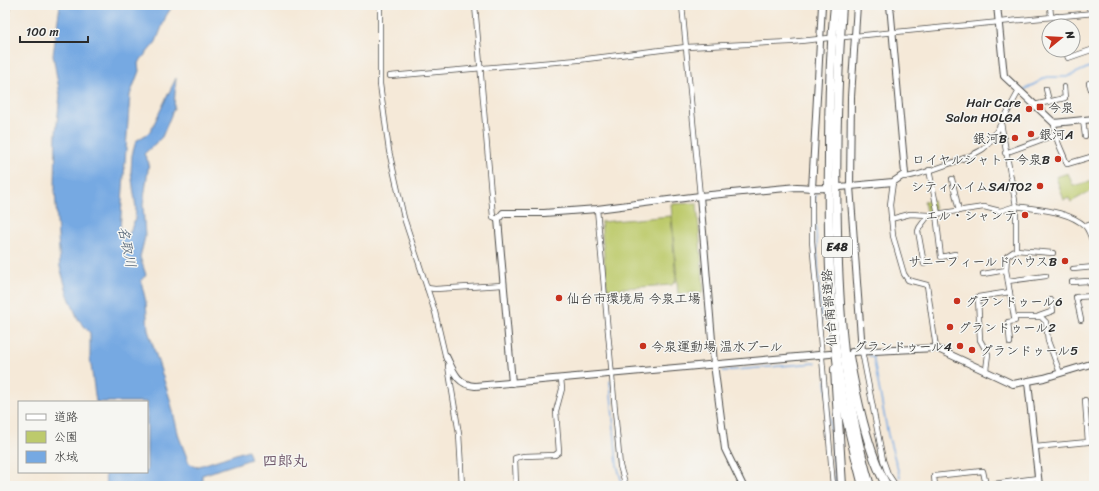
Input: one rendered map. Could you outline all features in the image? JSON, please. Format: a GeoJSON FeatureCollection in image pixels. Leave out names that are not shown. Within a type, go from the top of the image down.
{"type":"FeatureCollection","features":[{"type":"Feature","properties":{"kind":"highway","name":"仙台南部道路"},"geometry":{"type":"LineString","coordinates":[[835,5],[829,116],[828,180],[832,289],[835,339],[848,423],[863,486]]}},
{"type":"Feature","properties":{"kind":"highway","name":"仙台南部道路"},"geometry":{"type":"LineString","coordinates":[[842,5],[835,181],[838,280],[848,382],[856,429],[870,486]]}},
{"type":"Feature","properties":{"kind":"highway"},"geometry":{"type":"LineString","coordinates":[[838,280],[855,386],[871,445],[887,486]]}},
{"type":"Feature","properties":{"kind":"highway"},"geometry":{"type":"LineString","coordinates":[[835,339],[834,383],[842,486]]}},
{"type":"Feature","properties":{"kind":"street"},"geometry":{"type":"LineString","coordinates":[[5,19],[8,5]]}},
{"type":"Feature","properties":{"kind":"street"},"geometry":{"type":"LineString","coordinates":[[380,5],[380,84],[389,151],[404,218],[427,288],[446,356],[455,401],[462,486]]}},
{"type":"Feature","properties":{"kind":"street"},"geometry":{"type":"LineString","coordinates":[[475,5],[493,217],[498,219]]}},
{"type":"Feature","properties":{"kind":"street"},"geometry":{"type":"LineString","coordinates":[[682,5],[714,364],[725,449],[744,486]]}},
{"type":"Feature","properties":{"kind":"street"},"geometry":{"type":"LineString","coordinates":[[822,5],[812,189],[812,241],[833,486]]}},
{"type":"Feature","properties":{"kind":"street"},"geometry":{"type":"LineString","coordinates":[[857,5],[851,97],[850,186],[862,351],[883,460],[888,474],[896,486]]}},
{"type":"Feature","properties":{"kind":"street"},"geometry":{"type":"LineString","coordinates":[[890,5],[904,157],[905,174],[902,177]]}},
{"type":"Feature","properties":{"kind":"street"},"geometry":{"type":"LineString","coordinates":[[997,5],[1004,76],[1054,123],[1094,118]]}},
{"type":"Feature","properties":{"kind":"street"},"geometry":{"type":"LineString","coordinates":[[1050,5],[1051,17]]}},
{"type":"Feature","properties":{"kind":"street"},"geometry":{"type":"LineString","coordinates":[[844,37],[1092,13],[1088,5]]}},
{"type":"Feature","properties":{"kind":"street"},"geometry":{"type":"LineString","coordinates":[[390,76],[578,60],[686,46],[819,40],[829,38]]}},
{"type":"Feature","properties":{"kind":"street"},"geometry":{"type":"LineString","coordinates":[[1081,54],[1094,49]]}},
{"type":"Feature","properties":{"kind":"street"},"geometry":{"type":"LineString","coordinates":[[1089,83],[1094,99]]}},
{"type":"Feature","properties":{"kind":"street"},"geometry":{"type":"LineString","coordinates":[[1034,105],[1065,98],[1064,87]]}},
{"type":"Feature","properties":{"kind":"street"},"geometry":{"type":"LineString","coordinates":[[1046,89],[1049,101]]}},
{"type":"Feature","properties":{"kind":"street"},"geometry":{"type":"LineString","coordinates":[[840,187],[892,182],[902,177],[908,177],[929,170],[984,148],[1001,123],[1019,91]]}},
{"type":"Feature","properties":{"kind":"street"},"geometry":{"type":"LineString","coordinates":[[1083,120],[1085,136]]}},
{"type":"Feature","properties":{"kind":"street"},"geometry":{"type":"LineString","coordinates":[[1001,123],[1016,206],[1016,250]]}},
{"type":"Feature","properties":{"kind":"street"},"geometry":{"type":"LineString","coordinates":[[1054,123],[1054,136],[1061,146],[1067,164],[1094,156]]}},
{"type":"Feature","properties":{"kind":"street"},"geometry":{"type":"LineString","coordinates":[[1006,153],[1054,136]]}},
{"type":"Feature","properties":{"kind":"street"},"geometry":{"type":"LineString","coordinates":[[929,170],[937,214],[941,256],[955,254]]}},
{"type":"Feature","properties":{"kind":"street"},"geometry":{"type":"LineString","coordinates":[[952,179],[959,211]]}},
{"type":"Feature","properties":{"kind":"street"},"geometry":{"type":"LineString","coordinates":[[892,182],[890,205],[893,236],[904,274],[908,280],[927,285],[936,348]]}},
{"type":"Feature","properties":{"kind":"street"},"geometry":{"type":"LineString","coordinates":[[512,383],[498,219],[503,213],[544,213],[597,209],[700,196],[802,187],[812,189],[825,188]]}},
{"type":"Feature","properties":{"kind":"street"},"geometry":{"type":"LineString","coordinates":[[891,219],[910,214],[928,215],[984,207],[1000,211],[1016,206],[1054,212],[1086,226],[1094,246]]}},
{"type":"Feature","properties":{"kind":"street"},"geometry":{"type":"LineString","coordinates":[[597,209],[620,466],[626,486]]}},
{"type":"Feature","properties":{"kind":"street"},"geometry":{"type":"LineString","coordinates":[[924,264],[918,230],[919,225],[925,221],[928,215]]}},
{"type":"Feature","properties":{"kind":"street"},"geometry":{"type":"LineString","coordinates":[[1086,226],[1094,223]]}},
{"type":"Feature","properties":{"kind":"street"},"geometry":{"type":"LineString","coordinates":[[1010,343],[1008,322],[1015,321],[1006,270],[1007,256],[1016,250],[1053,253]]}},
{"type":"Feature","properties":{"kind":"street"},"geometry":{"type":"LineString","coordinates":[[1073,269],[1094,267]]}},
{"type":"Feature","properties":{"kind":"street"},"geometry":{"type":"LineString","coordinates":[[983,274],[1006,270]]}},
{"type":"Feature","properties":{"kind":"street"},"geometry":{"type":"LineString","coordinates":[[1008,281],[1046,276]]}},
{"type":"Feature","properties":{"kind":"street"},"geometry":{"type":"LineString","coordinates":[[1072,282],[1088,280],[1090,284],[1094,286]]}},
{"type":"Feature","properties":{"kind":"street"},"geometry":{"type":"LineString","coordinates":[[427,288],[435,289],[504,285]]}},
{"type":"Feature","properties":{"kind":"street"},"geometry":{"type":"LineString","coordinates":[[986,370],[988,354],[980,340],[978,297],[1010,292]]}},
{"type":"Feature","properties":{"kind":"street"},"geometry":{"type":"LineString","coordinates":[[1080,320],[1076,298],[1094,296]]}},
{"type":"Feature","properties":{"kind":"street"},"geometry":{"type":"LineString","coordinates":[[1037,317],[1053,311],[1051,300]]}},
{"type":"Feature","properties":{"kind":"street"},"geometry":{"type":"LineString","coordinates":[[1014,317],[1041,317],[1046,322],[1048,340],[1060,374]]}},
{"type":"Feature","properties":{"kind":"street"},"geometry":{"type":"LineString","coordinates":[[852,352],[936,348],[986,370],[1013,384],[1028,382],[1094,364]]}},
{"type":"Feature","properties":{"kind":"street"},"geometry":{"type":"LineString","coordinates":[[446,356],[456,377],[468,386],[561,380],[714,364],[830,354]]}},
{"type":"Feature","properties":{"kind":"street"},"geometry":{"type":"LineString","coordinates":[[516,486],[516,458],[524,456],[555,455],[559,452],[556,411],[562,389],[561,380]]}},
{"type":"Feature","properties":{"kind":"street"},"geometry":{"type":"LineString","coordinates":[[1028,382],[1039,486]]}},
{"type":"Feature","properties":{"kind":"street"},"geometry":{"type":"LineString","coordinates":[[1035,447],[1088,442],[1085,400]]}},
{"type":"Feature","properties":{"kind":"street"},"geometry":{"type":"LineString","coordinates":[[934,486],[934,476],[983,471],[986,485],[1038,478]]}},
{"type":"Feature","properties":{"kind":"green space"},"geometry":{"type":"Polygon","coordinates":[[[1068,173],[1073,186],[1094,181],[1094,189],[1071,202],[1069,198],[1064,200],[1056,177],[1068,173]]]}},
{"type":"Feature","properties":{"kind":"green space"},"geometry":{"type":"Polygon","coordinates":[[[933,200],[935,211],[926,212],[924,201],[933,200]]]}},
{"type":"Feature","properties":{"kind":"green space"},"geometry":{"type":"Polygon","coordinates":[[[697,203],[704,292],[678,294],[671,204],[697,203]]]}},
{"type":"Feature","properties":{"kind":"green space"},"geometry":{"type":"Polygon","coordinates":[[[671,216],[676,280],[672,285],[607,289],[601,222],[671,216]]]}},
{"type":"Feature","properties":{"kind":"water","name":"名取川"},"geometry":{"type":"Polygon","coordinates":[[[60,5],[173,5],[166,16],[156,42],[138,63],[139,71],[130,95],[120,229],[128,237],[135,219],[136,208],[131,172],[132,155],[136,141],[150,132],[176,78],[174,108],[162,137],[144,154],[149,163],[143,205],[145,237],[140,257],[146,275],[141,281],[146,302],[148,330],[170,399],[179,437],[189,463],[196,467],[248,450],[251,459],[202,475],[202,486],[106,486],[105,473],[148,473],[148,401],[96,401],[90,358],[90,333],[78,319],[68,295],[60,267],[55,190],[56,133],[60,95],[53,55],[60,5]]]}},
{"type":"Feature","properties":{"kind":"waterway"},"geometry":{"type":"LineString","coordinates":[[1024,90],[1047,77],[1067,77],[1094,65]]}},
{"type":"Feature","properties":{"kind":"waterway"},"geometry":{"type":"LineString","coordinates":[[817,195],[815,196],[815,213],[822,332]]}},
{"type":"Feature","properties":{"kind":"waterway"},"geometry":{"type":"LineString","coordinates":[[869,356],[873,356],[888,435],[900,477]]}},
{"type":"Feature","properties":{"kind":"waterway"},"geometry":{"type":"LineString","coordinates":[[723,371],[816,363]]}},
{"type":"Feature","properties":{"kind":"waterway"},"geometry":{"type":"LineString","coordinates":[[826,380],[836,486]]}},
{"type":"Feature","properties":{"kind":"waterway"},"geometry":{"type":"LineString","coordinates":[[610,381],[617,465],[623,486]]}},
{"type":"Feature","properties":{"kind":"place","name":"今泉"},"geometry":{"type":"Point","coordinates":[1040,107]}},
{"type":"Feature","properties":{"kind":"place","name":"Hair Care Salon HOLGA"},"geometry":{"type":"Point","coordinates":[1029,109]}},
{"type":"Feature","properties":{"kind":"place","name":"銀河A"},"geometry":{"type":"Point","coordinates":[1031,134]}},
{"type":"Feature","properties":{"kind":"place","name":"銀河B"},"geometry":{"type":"Point","coordinates":[1015,138]}},
{"type":"Feature","properties":{"kind":"place","name":"ロイヤルシャトー今泉B"},"geometry":{"type":"Point","coordinates":[1058,159]}},
{"type":"Feature","properties":{"kind":"place","name":"シティハイムSAITO2"},"geometry":{"type":"Point","coordinates":[1040,186]}},
{"type":"Feature","properties":{"kind":"place","name":"エル・シャンテ"},"geometry":{"type":"Point","coordinates":[1025,215]}},
{"type":"Feature","properties":{"kind":"place","name":"サニーフィールドハウスB"},"geometry":{"type":"Point","coordinates":[1065,261]}},
{"type":"Feature","properties":{"kind":"place","name":"仙台市環境局 今泉工場"},"geometry":{"type":"Point","coordinates":[559,298]}},
{"type":"Feature","properties":{"kind":"place","name":"グランドゥール6"},"geometry":{"type":"Point","coordinates":[957,301]}},
{"type":"Feature","properties":{"kind":"place","name":"グランドゥール2"},"geometry":{"type":"Point","coordinates":[950,327]}},
{"type":"Feature","properties":{"kind":"place","name":"今泉運動場 温水プール"},"geometry":{"type":"Point","coordinates":[643,346]}},
{"type":"Feature","properties":{"kind":"place","name":"グランドゥール4"},"geometry":{"type":"Point","coordinates":[960,346]}},
{"type":"Feature","properties":{"kind":"place","name":"グランドゥール5"},"geometry":{"type":"Point","coordinates":[972,350]}},
{"type":"Feature","properties":{"kind":"district","name":"四郎丸"},"geometry":{"type":"Point","coordinates":[285,461]}}]}
